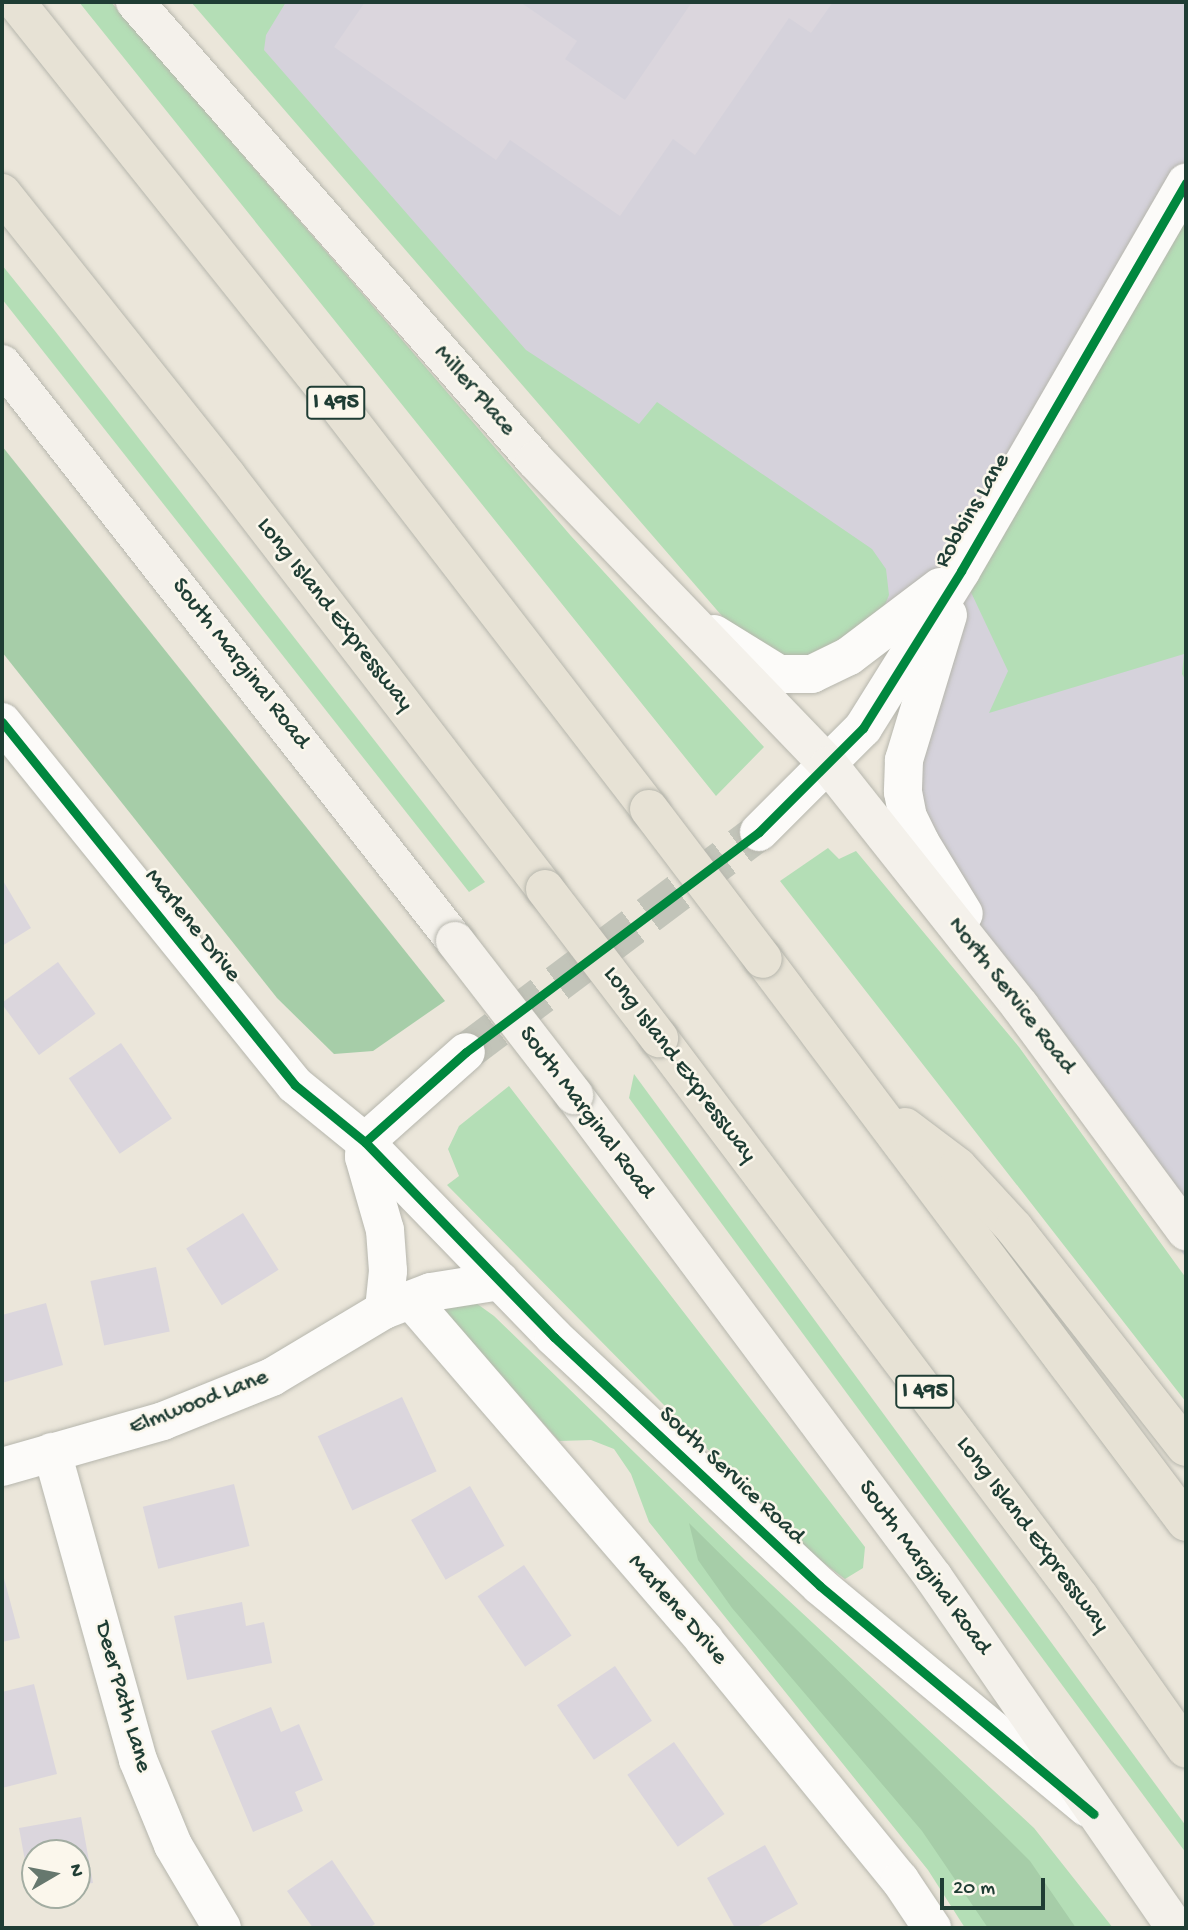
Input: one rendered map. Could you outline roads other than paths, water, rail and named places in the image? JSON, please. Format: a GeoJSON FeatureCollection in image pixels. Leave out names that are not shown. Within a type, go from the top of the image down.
{"type":"FeatureCollection","features":[{"type":"Feature","properties":{"kind":"highway","name":"I 495"},"geometry":{"type":"LineString","coordinates":[[16,2],[330,395],[649,809],[1186,1522]]}},
{"type":"Feature","properties":{"kind":"highway","name":"Long Island Expressway"},"geometry":{"type":"LineString","coordinates":[[2,193],[227,476],[659,1038],[1080,1598],[1186,1749]]}},
{"type":"Feature","properties":{"kind":"highway"},"geometry":{"type":"LineString","coordinates":[[870,1100],[958,1167],[1014,1228],[1186,1447]]}},
{"type":"Feature","properties":{"kind":"main road","name":"Miller Place"},"geometry":{"type":"LineString","coordinates":[[135,2],[526,450],[829,765]]}},
{"type":"Feature","properties":{"kind":"main road","name":"South Marginal Road"},"geometry":{"type":"LineString","coordinates":[[2,364],[574,1095],[934,1578],[1094,1814]]}},
{"type":"Feature","properties":{"kind":"main road","name":"North Service Road"},"geometry":{"type":"LineString","coordinates":[[829,765],[1020,1006],[1186,1231]]}},
{"type":"Feature","properties":{"kind":"main road","name":"South Service Road"},"geometry":{"type":"LineString","coordinates":[[1094,1814],[1175,1928]]}},
{"type":"Feature","properties":{"kind":"street","name":"Robbins Lane"},"geometry":{"type":"LineString","coordinates":[[759,832],[829,765],[863,728],[961,571],[1186,183]]}},
{"type":"Feature","properties":{"kind":"street"},"geometry":{"type":"LineString","coordinates":[[625,554],[728,646],[779,674],[812,674],[849,656],[961,571]]}},
{"type":"Feature","properties":{"kind":"street"},"geometry":{"type":"LineString","coordinates":[[961,571],[904,760],[903,792],[908,817],[920,842],[1020,1006]]}},
{"type":"Feature","properties":{"kind":"street","name":"Marlene Drive"},"geometry":{"type":"LineString","coordinates":[[2,723],[295,1084],[365,1142]]}},
{"type":"Feature","properties":{"kind":"street"},"geometry":{"type":"LineString","coordinates":[[397,1305],[388,1271],[385,1230],[364,1157],[365,1142],[466,1052]]}},
{"type":"Feature","properties":{"kind":"street","name":"South Service Road"},"geometry":{"type":"LineString","coordinates":[[365,1142],[500,1281],[820,1586],[1094,1814]]}},
{"type":"Feature","properties":{"kind":"street","name":"Elmwood Lane"},"geometry":{"type":"LineString","coordinates":[[2,1466],[163,1421],[272,1377],[397,1305],[431,1292],[500,1281]]}},
{"type":"Feature","properties":{"kind":"street","name":"Marlene Drive"},"geometry":{"type":"LineString","coordinates":[[397,1305],[550,1463],[704,1640],[900,1880],[932,1928]]}},
{"type":"Feature","properties":{"kind":"street","name":"Deer Path Lane"},"geometry":{"type":"LineString","coordinates":[[52,1452],[138,1760],[173,1845],[222,1928]]}},
{"type":"Feature","properties":{"kind":"tunnel"},"geometry":{"type":"LineString","coordinates":[[466,1052],[759,832]]}}]}
